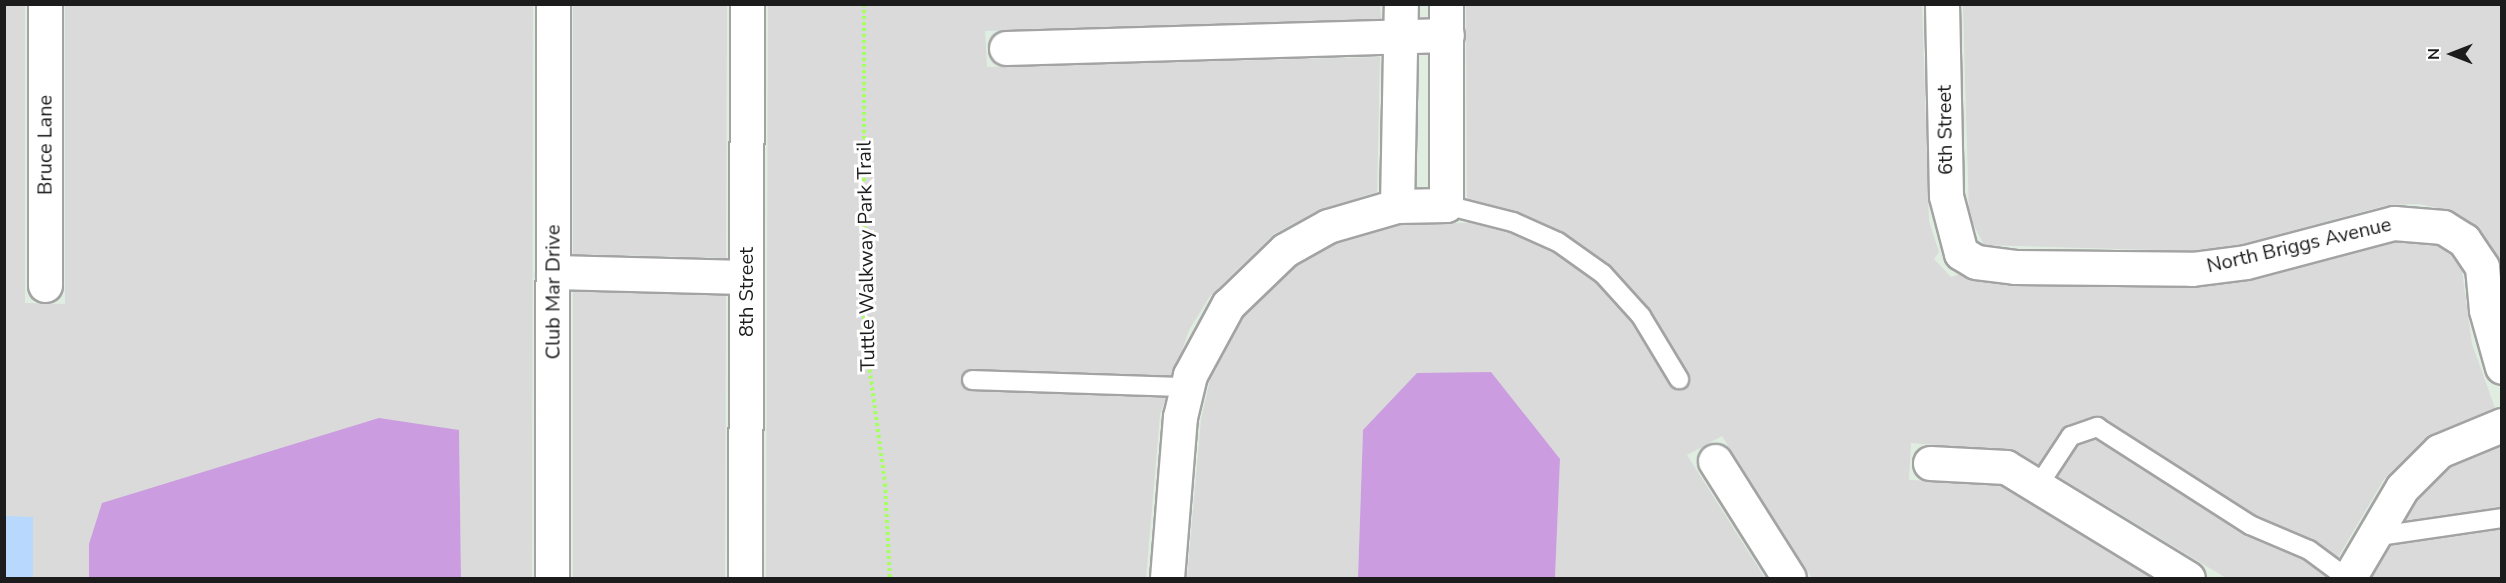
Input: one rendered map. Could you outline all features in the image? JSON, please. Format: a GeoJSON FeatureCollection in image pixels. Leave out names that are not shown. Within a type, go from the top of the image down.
{"type":"FeatureCollection","features":[{"type":"Feature","properties":{"kind":"street","name":"Bruce Lane"},"geometry":{"type":"LineString","coordinates":[[45,4],[45,285]]}},
{"type":"Feature","properties":{"kind":"street","name":"Club Mar Drive"},"geometry":{"type":"LineString","coordinates":[[552,579],[553,4]]}},
{"type":"Feature","properties":{"kind":"street","name":"8th Street"},"geometry":{"type":"LineString","coordinates":[[745,579],[747,4]]}},
{"type":"Feature","properties":{"kind":"street"},"geometry":{"type":"LineString","coordinates":[[1397,206],[1401,4]]}},
{"type":"Feature","properties":{"kind":"street","name":"6th Street"},"geometry":{"type":"LineString","coordinates":[[1942,4],[1946,195],[1961,253]]}},
{"type":"Feature","properties":{"kind":"street"},"geometry":{"type":"LineString","coordinates":[[1006,48],[1401,38],[1446,20],[1446,205],[1397,206],[1328,226],[1257,273],[1208,336],[1188,387],[1167,579]]}},
{"type":"Feature","properties":{"kind":"street","name":"North Briggs Avenue"},"geometry":{"type":"LineString","coordinates":[[1961,253],[1976,262],[2015,267],[2192,269],[2246,261],[2394,223],[2431,225],[2464,240],[2475,251],[2502,367]]}},
{"type":"Feature","properties":{"kind":"street"},"geometry":{"type":"LineString","coordinates":[[553,272],[746,277]]}},
{"type":"Feature","properties":{"kind":"street"},"geometry":{"type":"LineString","coordinates":[[2348,579],[2370,537],[2402,488],[2439,451],[2502,425]]}},
{"type":"Feature","properties":{"kind":"street"},"geometry":{"type":"LineString","coordinates":[[1715,461],[1789,579]]}},
{"type":"Feature","properties":{"kind":"street"},"geometry":{"type":"LineString","coordinates":[[1930,463],[2006,467],[2188,579]]}},
{"type":"Feature","properties":{"kind":"lane"},"geometry":{"type":"LineString","coordinates":[[1446,205],[1513,222],[1558,242],[1604,274],[1641,316],[1678,379]]}},
{"type":"Feature","properties":{"kind":"lane"},"geometry":{"type":"LineString","coordinates":[[972,381],[1188,387]]}},
{"type":"Feature","properties":{"kind":"lane"},"geometry":{"type":"LineString","coordinates":[[2038,486],[2071,436],[2097,427],[2250,525],[2309,550],[2348,579]]}},
{"type":"Feature","properties":{"kind":"lane"},"geometry":{"type":"LineString","coordinates":[[2370,537],[2502,518]]}},
{"type":"Feature","properties":{"kind":"path","name":"Tuttle Walkway Park Trail"},"geometry":{"type":"LineString","coordinates":[[864,4],[866,366],[886,494],[890,579]]}},
{"type":"Feature","properties":{"kind":"shaded area"},"geometry":{"type":"Polygon","coordinates":[[[4,5],[25,5],[25,303],[65,304],[65,5],[533,5],[532,578],[461,578],[459,431],[89,544],[89,578],[5,578],[4,5]]]}},
{"type":"Feature","properties":{"kind":"shaded area"},"geometry":{"type":"Polygon","coordinates":[[[573,5],[727,5],[726,258],[573,254],[573,5]]]}},
{"type":"Feature","properties":{"kind":"shaded area"},"geometry":{"type":"Polygon","coordinates":[[[768,5],[1380,5],[1381,20],[985,31],[987,67],[1380,57],[1377,192],[1317,211],[1274,234],[1210,296],[1189,330],[1160,415],[1146,578],[766,578],[768,5]]]}},
{"type":"Feature","properties":{"kind":"shaded area"},"geometry":{"type":"Polygon","coordinates":[[[1466,5],[1922,5],[1929,221],[1939,252],[1934,259],[1951,277],[1960,274],[2013,285],[2192,287],[2252,279],[2397,241],[2434,244],[2450,253],[2462,271],[2472,344],[2495,408],[2430,435],[2384,479],[2326,578],[2226,578],[2018,452],[1911,443],[1909,480],[1999,484],[2152,578],[1812,578],[1722,436],[1687,455],[1765,578],[1555,578],[1560,459],[1363,430],[1358,578],[1187,578],[1201,419],[1210,380],[1244,316],[1297,265],[1337,243],[1400,224],[1467,223],[1466,5]]]}},
{"type":"Feature","properties":{"kind":"shaded area"},"geometry":{"type":"Polygon","coordinates":[[[1963,5],[2501,5],[2501,268],[2480,228],[2447,210],[2419,204],[2388,205],[2242,244],[2191,251],[1984,245],[1969,216],[1963,5]]]}},
{"type":"Feature","properties":{"kind":"shaded area"},"geometry":{"type":"Polygon","coordinates":[[[573,291],[726,294],[725,578],[573,578],[573,291]]]}},
{"type":"Feature","properties":{"kind":"shaded area"},"geometry":{"type":"Polygon","coordinates":[[[1491,372],[1560,459],[1555,578],[1358,578],[1363,430],[1417,373],[1491,372]]]}},
{"type":"Feature","properties":{"kind":"shaded area"},"geometry":{"type":"Polygon","coordinates":[[[379,418],[459,430],[461,578],[89,578],[89,544],[102,503],[379,418]]]}},
{"type":"Feature","properties":{"kind":"shaded area"},"geometry":{"type":"Polygon","coordinates":[[[2501,445],[2501,578],[2371,578],[2418,498],[2452,466],[2501,445]]]}},
{"type":"Feature","properties":{"kind":"shaded area"},"geometry":{"type":"Polygon","coordinates":[[[5,516],[33,517],[33,578],[5,578],[5,516]]]}}]}
